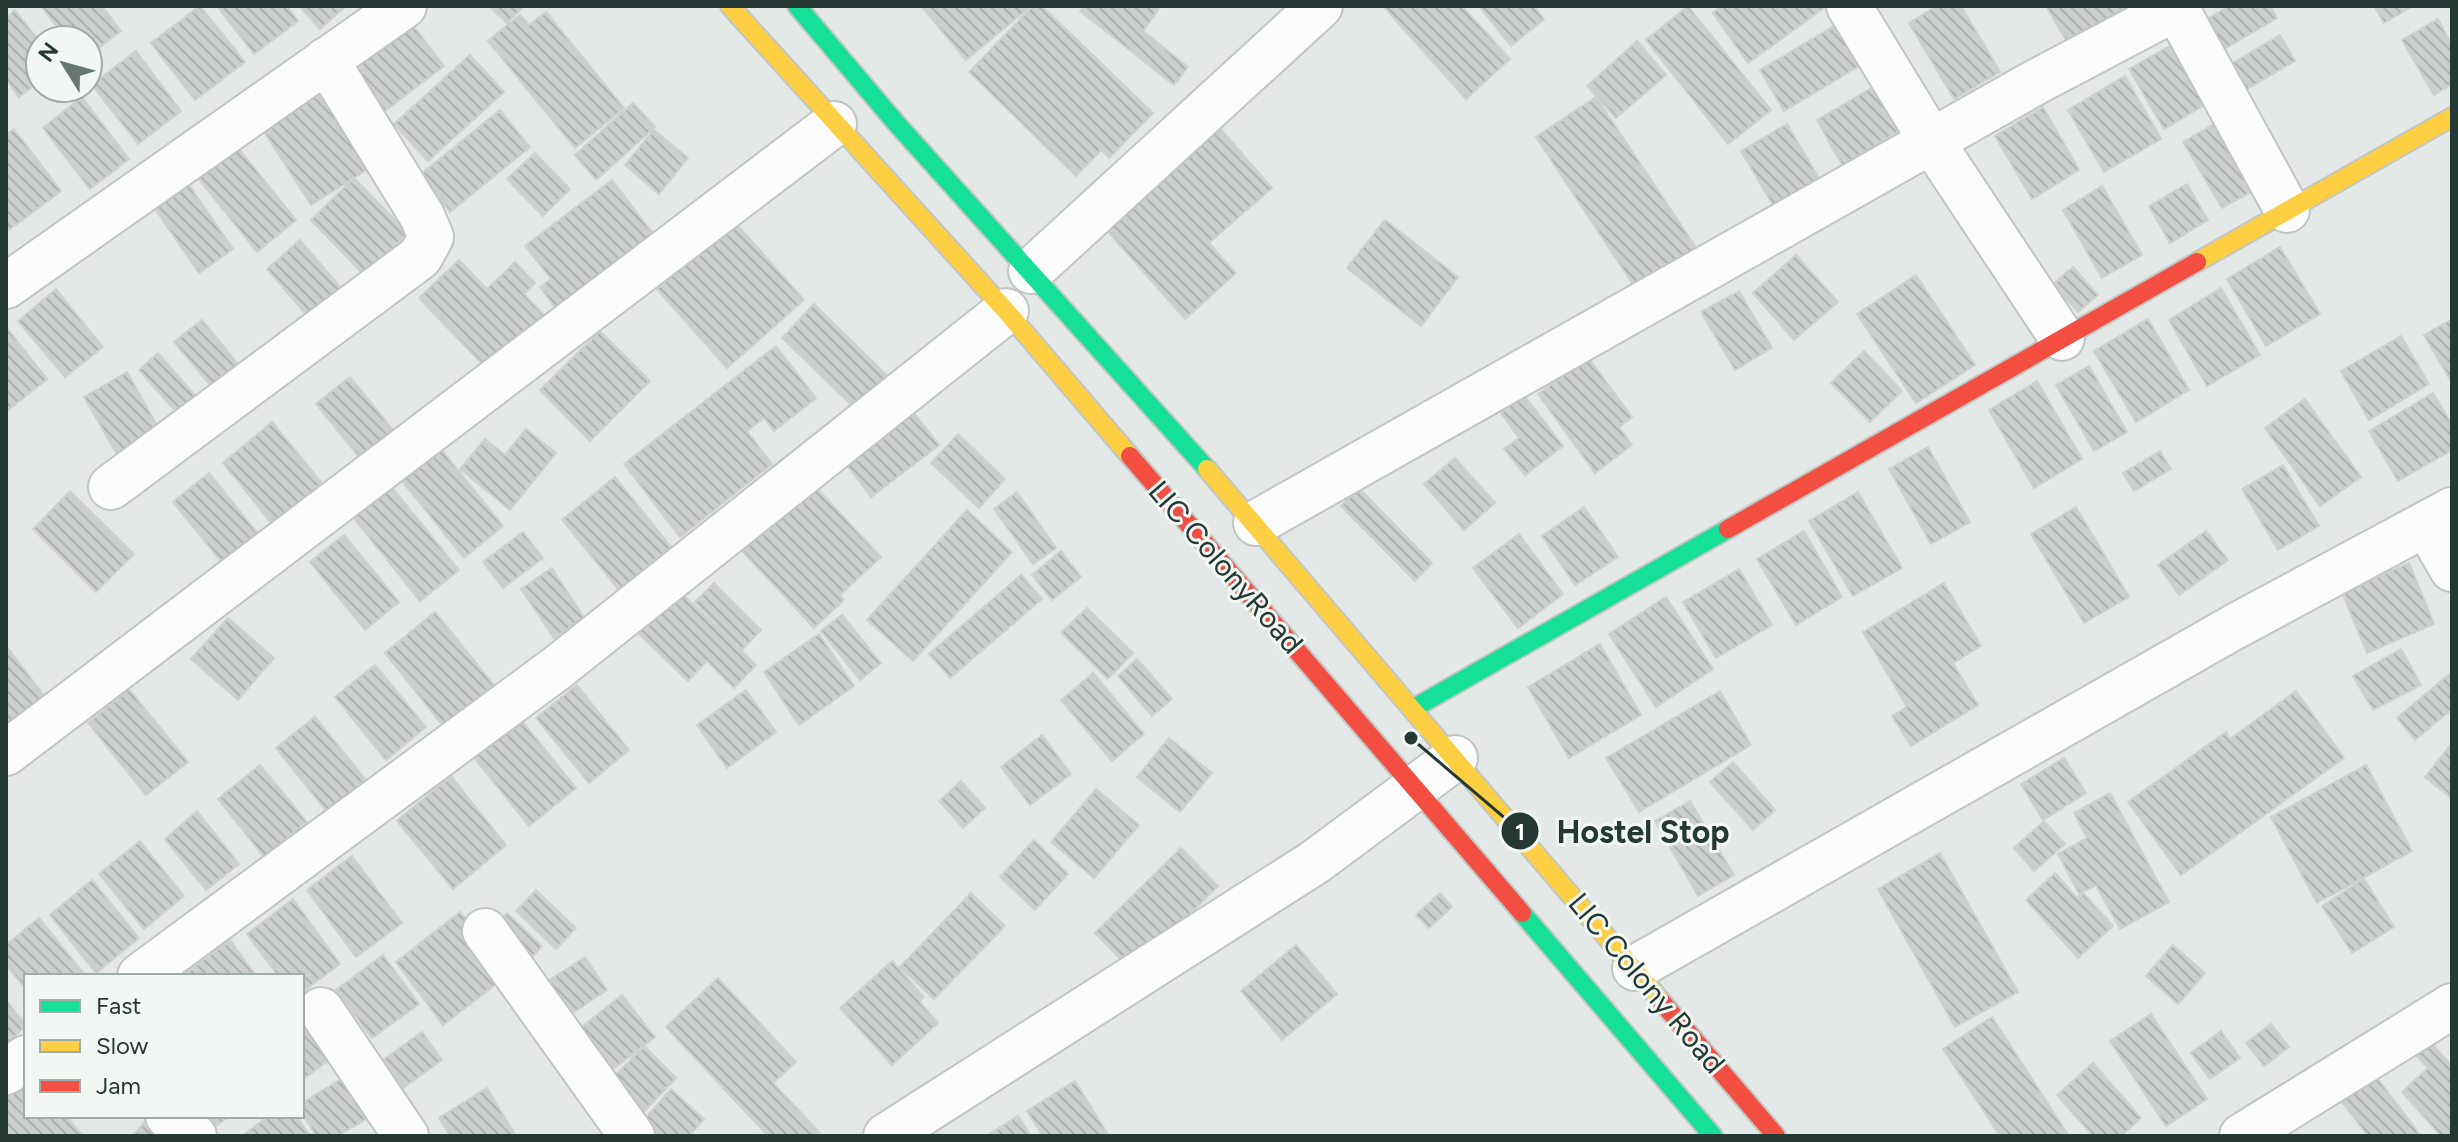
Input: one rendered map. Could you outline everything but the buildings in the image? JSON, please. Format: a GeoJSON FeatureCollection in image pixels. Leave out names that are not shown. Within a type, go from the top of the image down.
{"type":"FeatureCollection","features":[{"type":"Feature","properties":{"kind":"main road","name":"LIC ColonyRoad"},"geometry":{"type":"LineString","coordinates":[[730,6],[1006,311],[1713,1136]]}},
{"type":"Feature","properties":{"kind":"main road","name":"LIC ColonyRoad"},"geometry":{"type":"LineString","coordinates":[[797,6],[896,123],[1256,523],[1455,758]]}},
{"type":"Feature","properties":{"kind":"main road"},"geometry":{"type":"LineString","coordinates":[[777,59],[815,27]]}},
{"type":"Feature","properties":{"kind":"main road"},"geometry":{"type":"LineString","coordinates":[[1414,708],[2452,117]]}},
{"type":"Feature","properties":{"kind":"main road","name":"LIC Colony Road"},"geometry":{"type":"LineString","coordinates":[[1455,758],[1776,1136]]}},
{"type":"Feature","properties":{"kind":"street"},"geometry":{"type":"LineString","coordinates":[[6,286],[404,6]]}},
{"type":"Feature","properties":{"kind":"street"},"geometry":{"type":"LineString","coordinates":[[1031,271],[1320,6]]}},
{"type":"Feature","properties":{"kind":"street"},"geometry":{"type":"LineString","coordinates":[[1849,6],[1932,142],[2062,338]]}},
{"type":"Feature","properties":{"kind":"street"},"geometry":{"type":"LineString","coordinates":[[1256,523],[2177,7],[2287,210]]}},
{"type":"Feature","properties":{"kind":"street"},"geometry":{"type":"LineString","coordinates":[[111,487],[420,257],[431,237],[422,216],[326,60]]}},
{"type":"Feature","properties":{"kind":"street"},"geometry":{"type":"LineString","coordinates":[[6,753],[834,124]]}},
{"type":"Feature","properties":{"kind":"street"},"geometry":{"type":"LineString","coordinates":[[143,974],[557,668],[1006,311]]}},
{"type":"Feature","properties":{"kind":"street"},"geometry":{"type":"LineString","coordinates":[[1635,968],[2234,627],[2439,517],[2452,569]]}},
{"type":"Feature","properties":{"kind":"street"},"geometry":{"type":"LineString","coordinates":[[886,1136],[1315,862],[1455,758]]}},
{"type":"Feature","properties":{"kind":"street"},"geometry":{"type":"LineString","coordinates":[[485,931],[632,1136]]}},
{"type":"Feature","properties":{"kind":"street"},"geometry":{"type":"LineString","coordinates":[[2242,1136],[2452,1006]]}},
{"type":"Feature","properties":{"kind":"street"},"geometry":{"type":"LineString","coordinates":[[321,1010],[406,1136]]}},
{"type":"Feature","properties":{"kind":"street"},"geometry":{"type":"LineString","coordinates":[[6,1072],[24,1059]]}},
{"type":"Feature","properties":{"kind":"street"},"geometry":{"type":"LineString","coordinates":[[171,1118],[194,1136]]}},
{"type":"Feature","properties":{"kind":"traffic: fast"},"geometry":{"type":"LineString","coordinates":[[797,6],[896,123],[1207,469]]}},
{"type":"Feature","properties":{"kind":"traffic: fast"},"geometry":{"type":"LineString","coordinates":[[1414,708],[1728,529]]}},
{"type":"Feature","properties":{"kind":"traffic: fast"},"geometry":{"type":"LineString","coordinates":[[1522,913],[1713,1136]]}},
{"type":"Feature","properties":{"kind":"traffic: slow"},"geometry":{"type":"LineString","coordinates":[[730,6],[1006,311],[1130,456]]}},
{"type":"Feature","properties":{"kind":"traffic: slow"},"geometry":{"type":"LineString","coordinates":[[2197,262],[2452,117]]}},
{"type":"Feature","properties":{"kind":"traffic: slow"},"geometry":{"type":"LineString","coordinates":[[1207,469],[1661,1001]]}},
{"type":"Feature","properties":{"kind":"traffic: jam"},"geometry":{"type":"LineString","coordinates":[[1728,529],[2197,262]]}},
{"type":"Feature","properties":{"kind":"traffic: jam"},"geometry":{"type":"LineString","coordinates":[[1130,456],[1522,913]]}},
{"type":"Feature","properties":{"kind":"traffic: jam"},"geometry":{"type":"LineString","coordinates":[[1661,1001],[1776,1136]]}},
{"type":"Feature","properties":{"kind":"place","name":"Hostel Stop"},"geometry":{"type":"Point","coordinates":[1411,738]}}]}
